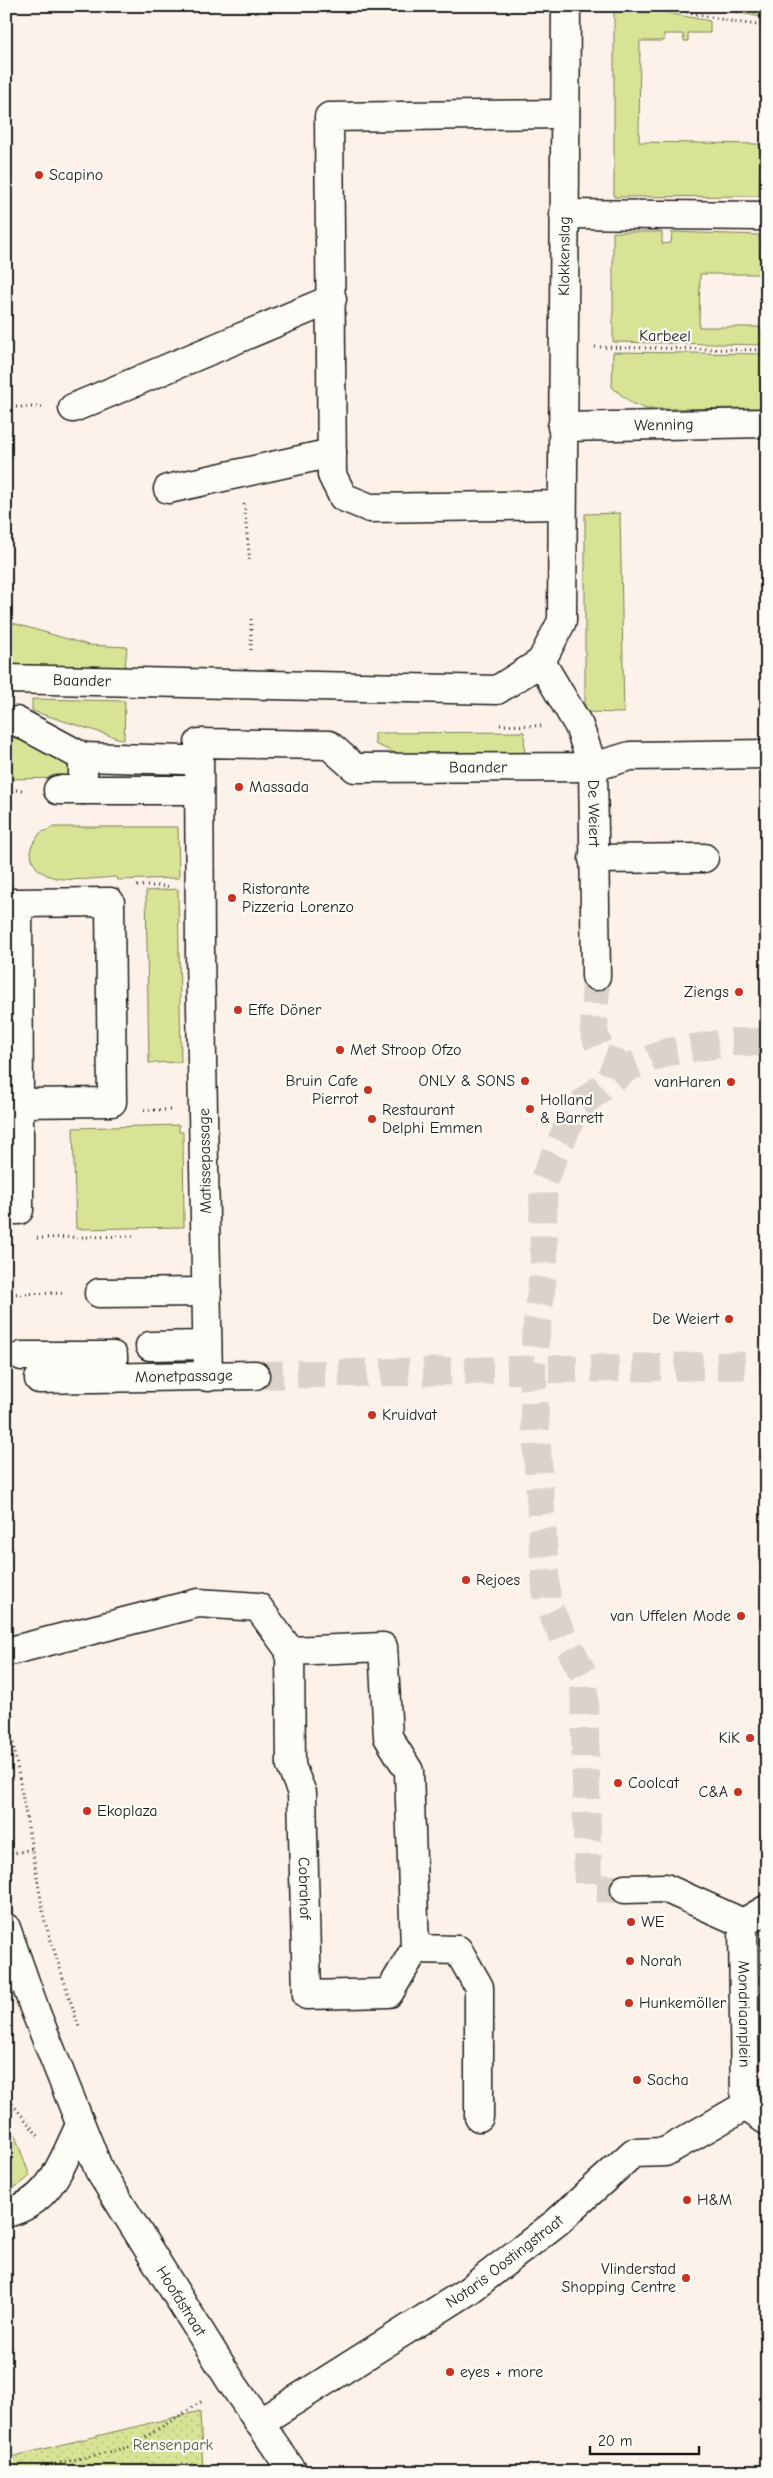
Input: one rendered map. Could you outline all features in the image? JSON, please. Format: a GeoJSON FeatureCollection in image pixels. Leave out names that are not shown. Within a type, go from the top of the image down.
{"type":"FeatureCollection","features":[{"type":"Feature","properties":{"kind":"street","name":"Klokkenslag"},"geometry":{"type":"LineString","coordinates":[[541,662],[562,621],[566,6]]}},
{"type":"Feature","properties":{"kind":"street"},"geometry":{"type":"LineString","coordinates":[[562,505],[370,508],[343,497],[332,464],[329,117],[565,114]]}},
{"type":"Feature","properties":{"kind":"street"},"geometry":{"type":"LineString","coordinates":[[564,214],[761,216]]}},
{"type":"Feature","properties":{"kind":"street"},"geometry":{"type":"LineString","coordinates":[[73,408],[332,299]]}},
{"type":"Feature","properties":{"kind":"street","name":"Wenning"},"geometry":{"type":"LineString","coordinates":[[562,427],[767,423]]}},
{"type":"Feature","properties":{"kind":"street"},"geometry":{"type":"LineString","coordinates":[[168,489],[235,474],[332,464]]}},
{"type":"Feature","properties":{"kind":"street","name":"Baander"},"geometry":{"type":"LineString","coordinates":[[6,678],[497,690],[541,662]]}},
{"type":"Feature","properties":{"kind":"street","name":"De Weiert"},"geometry":{"type":"LineString","coordinates":[[541,662],[579,726],[593,767],[596,976]]}},
{"type":"Feature","properties":{"kind":"street","name":"Baander"},"geometry":{"type":"LineString","coordinates":[[16,721],[83,757],[193,756],[329,745],[355,768],[593,767],[630,756],[767,754]]}},
{"type":"Feature","properties":{"kind":"street","name":"Matissepassage"},"geometry":{"type":"LineString","coordinates":[[193,756],[199,790],[189,884],[207,1292],[208,1376]]}},
{"type":"Feature","properties":{"kind":"street"},"geometry":{"type":"LineString","coordinates":[[83,757],[70,790],[199,790]]}},
{"type":"Feature","properties":{"kind":"street"},"geometry":{"type":"LineString","coordinates":[[593,859],[704,858]]}},
{"type":"Feature","properties":{"kind":"street"},"geometry":{"type":"LineString","coordinates":[[6,1210],[20,1210],[20,1103],[12,903],[110,902],[112,1102],[20,1103]]}},
{"type":"Feature","properties":{"kind":"street"},"geometry":{"type":"LineString","coordinates":[[86,1293],[207,1292]]}},
{"type":"Feature","properties":{"kind":"street"},"geometry":{"type":"LineString","coordinates":[[150,1346],[207,1344]]}},
{"type":"Feature","properties":{"kind":"street","name":"Monetpassage"},"geometry":{"type":"LineString","coordinates":[[22,1356],[112,1356],[113,1378]]}},
{"type":"Feature","properties":{"kind":"street","name":"Monetpassage"},"geometry":{"type":"LineString","coordinates":[[38,1379],[255,1375]]}},
{"type":"Feature","properties":{"kind":"street"},"geometry":{"type":"LineString","coordinates":[[6,1652],[198,1603],[258,1607],[290,1652],[382,1647],[388,1737],[409,1770],[415,1949],[458,1950],[479,1987],[479,2117]]}},
{"type":"Feature","properties":{"kind":"street","name":"Cobrahof"},"geometry":{"type":"LineString","coordinates":[[290,1652],[291,1766],[302,1793],[307,1995],[389,1994],[415,1949]]}},
{"type":"Feature","properties":{"kind":"street"},"geometry":{"type":"LineString","coordinates":[[625,1889],[665,1888],[743,1923],[767,1909]]}},
{"type":"Feature","properties":{"kind":"street","name":"Mondriaanplein"},"geometry":{"type":"LineString","coordinates":[[743,1923],[745,2106]]}},
{"type":"Feature","properties":{"kind":"street","name":"Hoofdstraat"},"geometry":{"type":"LineString","coordinates":[[6,1928],[36,2013],[99,2170],[232,2383],[293,2472]]}},
{"type":"Feature","properties":{"kind":"street"},"geometry":{"type":"LineString","coordinates":[[745,2106],[767,2121]]}},
{"type":"Feature","properties":{"kind":"street","name":"Notaris Oostingstraat"},"geometry":{"type":"LineString","coordinates":[[259,2423],[468,2291],[557,2222],[633,2153],[665,2152],[745,2106]]}},
{"type":"Feature","properties":{"kind":"street"},"geometry":{"type":"LineString","coordinates":[[6,2213],[34,2202],[49,2187],[80,2125]]}},
{"type":"Feature","properties":{"kind":"path"},"geometry":{"type":"LineString","coordinates":[[657,6],[735,22],[767,26]]}},
{"type":"Feature","properties":{"kind":"path","name":"Karbeel"},"geometry":{"type":"LineString","coordinates":[[564,347],[767,350]]}},
{"type":"Feature","properties":{"kind":"path"},"geometry":{"type":"LineString","coordinates":[[235,474],[246,511],[250,563]]}},
{"type":"Feature","properties":{"kind":"path"},"geometry":{"type":"LineString","coordinates":[[491,724],[579,726]]}},
{"type":"Feature","properties":{"kind":"path"},"geometry":{"type":"LineString","coordinates":[[110,902],[116,886],[189,884]]}},
{"type":"Feature","properties":{"kind":"path"},"geometry":{"type":"LineString","coordinates":[[112,1102],[128,1110],[171,1110]]}},
{"type":"Feature","properties":{"kind":"path"},"geometry":{"type":"LineString","coordinates":[[72,1237],[134,1236]]}},
{"type":"Feature","properties":{"kind":"path"},"geometry":{"type":"LineString","coordinates":[[6,1294],[86,1293]]}},
{"type":"Feature","properties":{"kind":"path"},"geometry":{"type":"LineString","coordinates":[[6,1704],[32,1849],[6,1855]]}},
{"type":"Feature","properties":{"kind":"path"},"geometry":{"type":"LineString","coordinates":[[21,2472],[130,2447],[232,2383]]}},
{"type":"Feature","properties":{"kind":"green space"},"geometry":{"type":"Polygon","coordinates":[[[614,6],[631,6],[710,21],[710,33],[688,33],[688,41],[684,41],[683,34],[664,34],[664,41],[640,41],[639,142],[760,144],[759,196],[614,197],[614,6]]]}},
{"type":"Feature","properties":{"kind":"green space"},"geometry":{"type":"Polygon","coordinates":[[[701,6],[767,6],[767,18],[701,6]]]}},
{"type":"Feature","properties":{"kind":"green space"},"geometry":{"type":"Polygon","coordinates":[[[613,232],[662,232],[662,244],[671,243],[672,232],[759,235],[760,274],[700,274],[699,327],[760,327],[760,334],[767,334],[767,345],[613,342],[613,232]]]}},
{"type":"Feature","properties":{"kind":"green space"},"geometry":{"type":"Polygon","coordinates":[[[613,352],[767,354],[767,408],[646,409],[631,403],[612,387],[613,352]]]}},
{"type":"Feature","properties":{"kind":"green space"},"geometry":{"type":"Polygon","coordinates":[[[620,513],[624,713],[585,712],[585,514],[620,513]]]}},
{"type":"Feature","properties":{"kind":"green space"},"geometry":{"type":"Polygon","coordinates":[[[6,621],[88,645],[127,647],[125,668],[6,666],[6,621]]]}},
{"type":"Feature","properties":{"kind":"green space"},"geometry":{"type":"Polygon","coordinates":[[[32,699],[125,701],[124,740],[32,711],[32,699]]]}},
{"type":"Feature","properties":{"kind":"green space"},"geometry":{"type":"Polygon","coordinates":[[[524,732],[525,760],[415,762],[375,744],[375,733],[524,732]]]}},
{"type":"Feature","properties":{"kind":"green space"},"geometry":{"type":"Polygon","coordinates":[[[6,734],[71,762],[71,778],[6,779],[6,734]]]}},
{"type":"Feature","properties":{"kind":"green space"},"geometry":{"type":"Polygon","coordinates":[[[54,827],[178,827],[179,878],[118,880],[117,877],[77,880],[50,876],[39,870],[33,861],[31,847],[40,833],[54,827]]]}},
{"type":"Feature","properties":{"kind":"green space"},"geometry":{"type":"Polygon","coordinates":[[[178,889],[181,1062],[149,1063],[146,891],[178,889]]]}},
{"type":"Feature","properties":{"kind":"green space"},"geometry":{"type":"Polygon","coordinates":[[[179,1125],[179,1132],[183,1132],[184,1227],[76,1229],[73,1128],[179,1125]]]}},
{"type":"Feature","properties":{"kind":"green space"},"geometry":{"type":"Polygon","coordinates":[[[6,2121],[11,2125],[30,2176],[18,2186],[6,2190],[6,2121]]]}},
{"type":"Feature","properties":{"kind":"green space","name":"Rensenpark"},"geometry":{"type":"Polygon","coordinates":[[[200,2411],[203,2472],[6,2472],[6,2458],[200,2411]]]}},
{"type":"Feature","properties":{"kind":"tunnel"},"geometry":{"type":"LineString","coordinates":[[596,976],[594,1032],[603,1058],[627,1068]]}},
{"type":"Feature","properties":{"kind":"tunnel"},"geometry":{"type":"LineString","coordinates":[[625,1889],[588,1888],[584,1675],[547,1605],[532,1369],[544,1265],[543,1181],[576,1108],[627,1068],[668,1052],[732,1042],[767,1042]]}},
{"type":"Feature","properties":{"kind":"tunnel"},"geometry":{"type":"LineString","coordinates":[[255,1375],[767,1365]]}},
{"type":"Feature","properties":{"kind":"place","name":"Scapino"},"geometry":{"type":"Point","coordinates":[39,175]}},
{"type":"Feature","properties":{"kind":"place","name":"Massada"},"geometry":{"type":"Point","coordinates":[239,787]}},
{"type":"Feature","properties":{"kind":"place","name":"Ristorante Pizzeria Lorenzo"},"geometry":{"type":"Point","coordinates":[232,898]}},
{"type":"Feature","properties":{"kind":"place","name":"Ziengs"},"geometry":{"type":"Point","coordinates":[739,992]}},
{"type":"Feature","properties":{"kind":"place","name":"Effe Döner"},"geometry":{"type":"Point","coordinates":[238,1010]}},
{"type":"Feature","properties":{"kind":"place","name":"Met Stroop Ofzo"},"geometry":{"type":"Point","coordinates":[340,1050]}},
{"type":"Feature","properties":{"kind":"place","name":"ONLY & SONS"},"geometry":{"type":"Point","coordinates":[525,1081]}},
{"type":"Feature","properties":{"kind":"place","name":"vanHaren"},"geometry":{"type":"Point","coordinates":[731,1082]}},
{"type":"Feature","properties":{"kind":"place","name":"Bruin Cafe Pierrot"},"geometry":{"type":"Point","coordinates":[368,1090]}},
{"type":"Feature","properties":{"kind":"place","name":"Holland & Barrett"},"geometry":{"type":"Point","coordinates":[530,1109]}},
{"type":"Feature","properties":{"kind":"place","name":"Restaurant Delphi Emmen"},"geometry":{"type":"Point","coordinates":[372,1119]}},
{"type":"Feature","properties":{"kind":"place","name":"De Weiert"},"geometry":{"type":"Point","coordinates":[729,1319]}},
{"type":"Feature","properties":{"kind":"place","name":"Kruidvat"},"geometry":{"type":"Point","coordinates":[372,1415]}},
{"type":"Feature","properties":{"kind":"place","name":"Rejoes"},"geometry":{"type":"Point","coordinates":[466,1580]}},
{"type":"Feature","properties":{"kind":"place","name":"van Uffelen Mode"},"geometry":{"type":"Point","coordinates":[741,1616]}},
{"type":"Feature","properties":{"kind":"place","name":"KiK"},"geometry":{"type":"Point","coordinates":[750,1738]}},
{"type":"Feature","properties":{"kind":"place","name":"Coolcat"},"geometry":{"type":"Point","coordinates":[618,1783]}},
{"type":"Feature","properties":{"kind":"place","name":"C&A"},"geometry":{"type":"Point","coordinates":[738,1792]}},
{"type":"Feature","properties":{"kind":"place","name":"Ekoplaza"},"geometry":{"type":"Point","coordinates":[87,1811]}},
{"type":"Feature","properties":{"kind":"place","name":"WE"},"geometry":{"type":"Point","coordinates":[631,1922]}},
{"type":"Feature","properties":{"kind":"place","name":"Norah"},"geometry":{"type":"Point","coordinates":[630,1961]}},
{"type":"Feature","properties":{"kind":"place","name":"Hunkemöller"},"geometry":{"type":"Point","coordinates":[629,2003]}},
{"type":"Feature","properties":{"kind":"place","name":"Sacha"},"geometry":{"type":"Point","coordinates":[637,2080]}},
{"type":"Feature","properties":{"kind":"place","name":"H&M"},"geometry":{"type":"Point","coordinates":[687,2200]}},
{"type":"Feature","properties":{"kind":"place","name":"Vlinderstad Shopping Centre"},"geometry":{"type":"Point","coordinates":[686,2278]}},
{"type":"Feature","properties":{"kind":"place","name":"eyes + more"},"geometry":{"type":"Point","coordinates":[450,2372]}}]}
